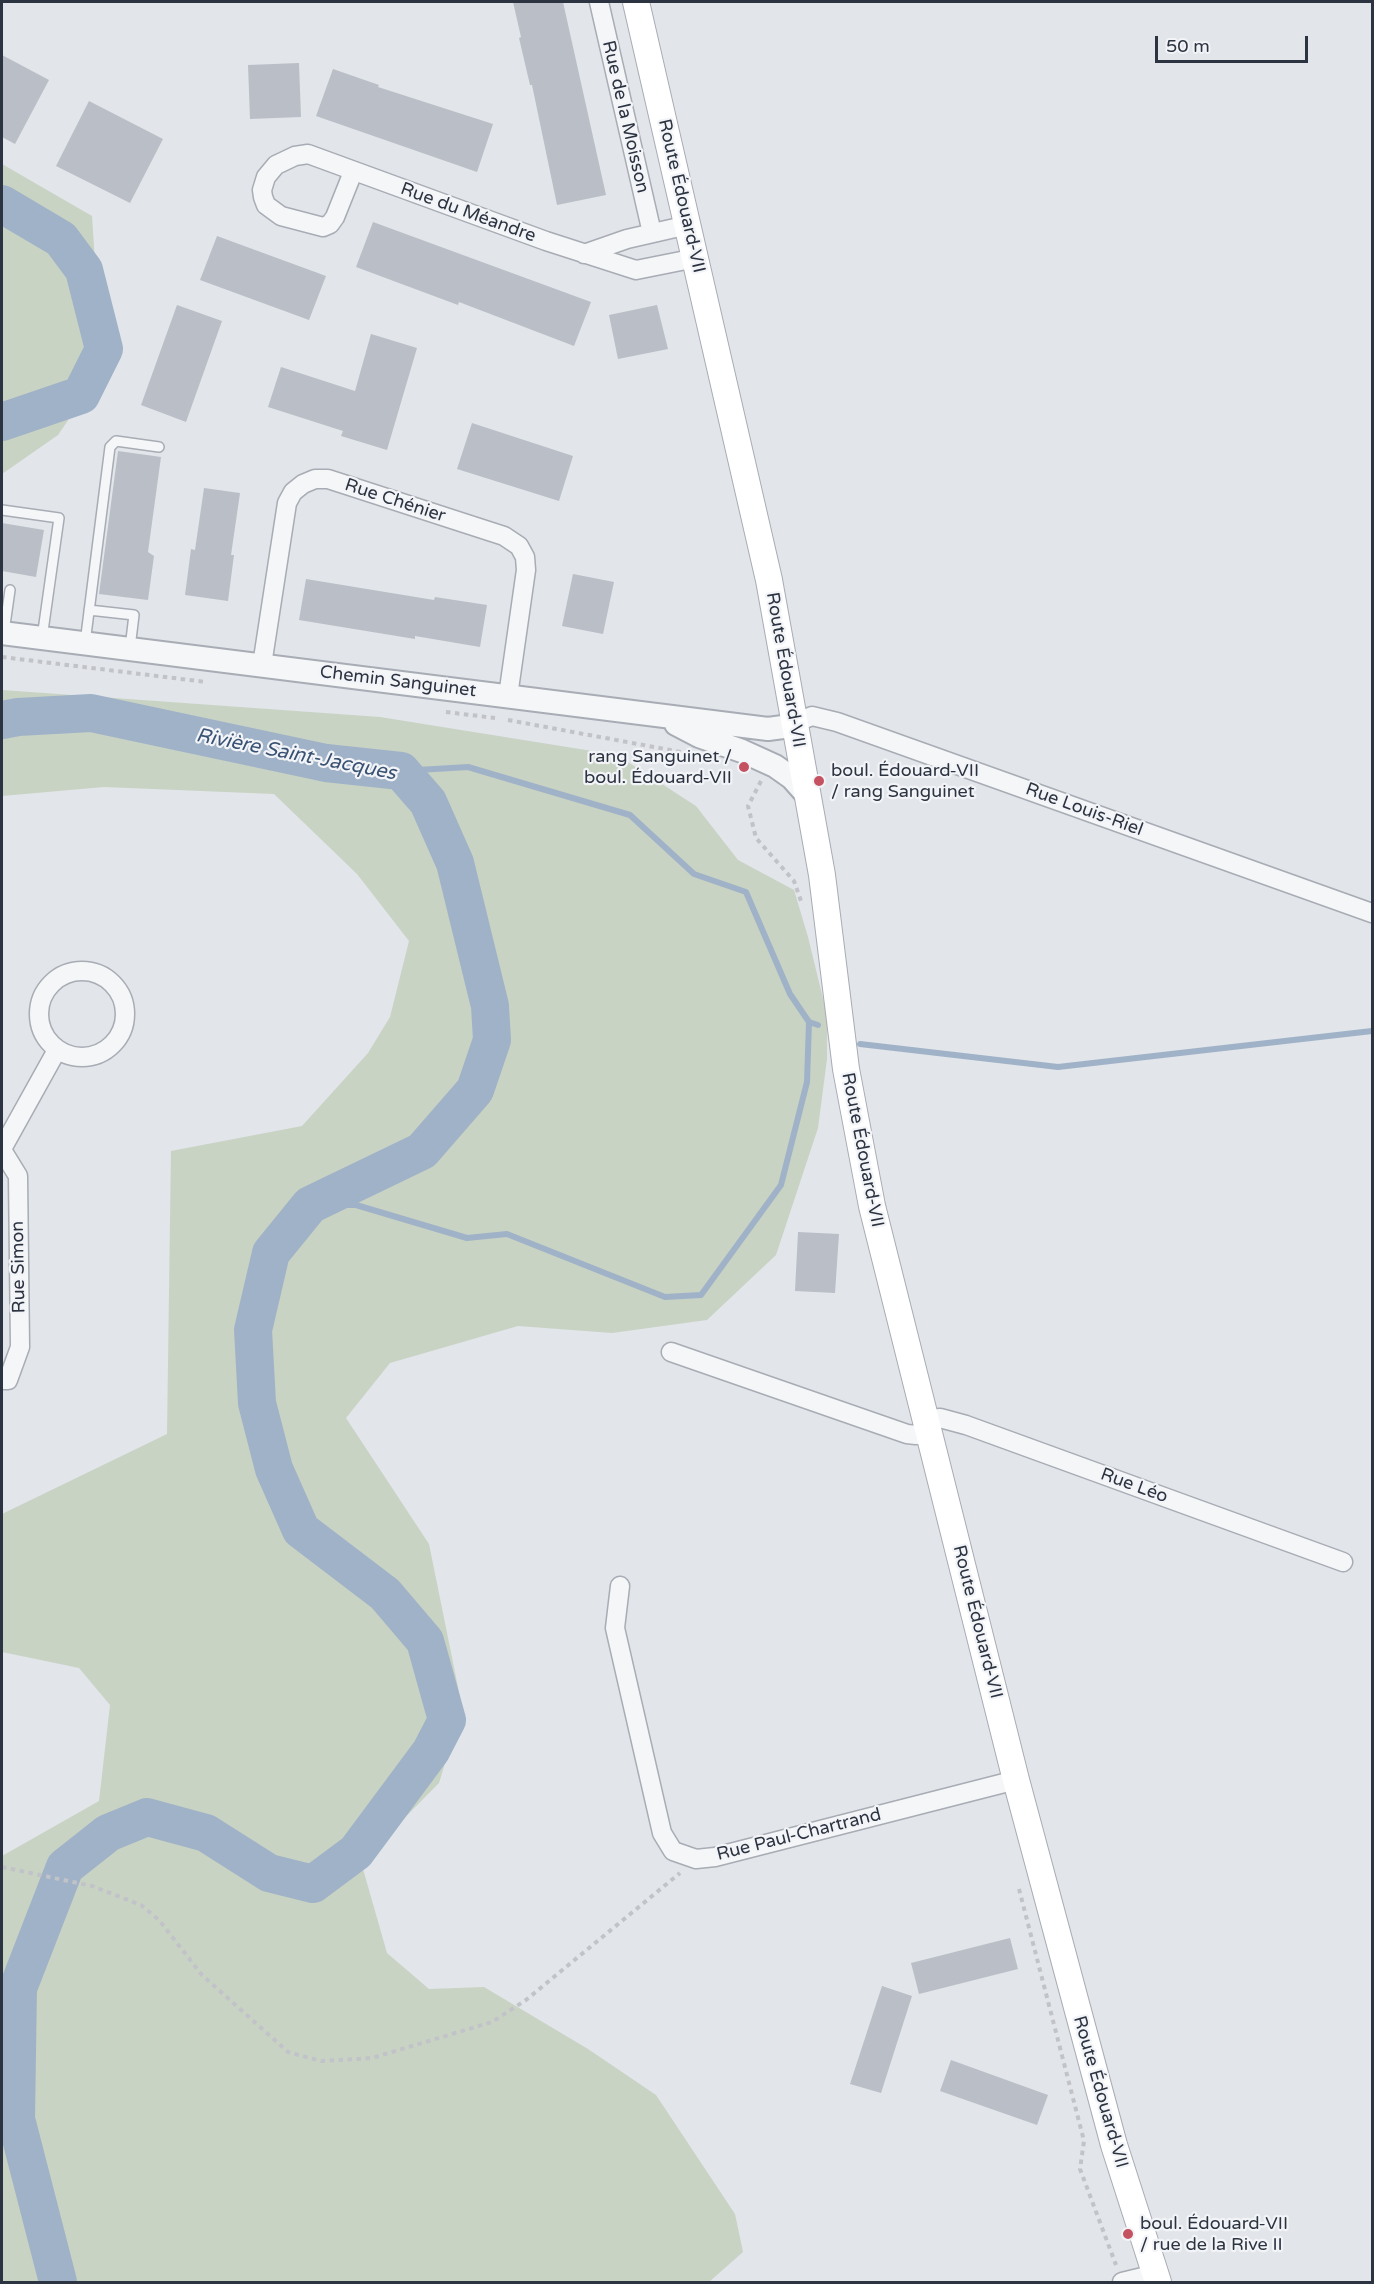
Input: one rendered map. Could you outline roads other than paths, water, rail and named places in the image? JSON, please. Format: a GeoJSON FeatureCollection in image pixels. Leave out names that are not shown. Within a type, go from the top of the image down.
{"type":"FeatureCollection","features":[{"type":"Feature","properties":{"kind":"main road","name":"Route Édouard-VII"},"geometry":{"type":"LineString","coordinates":[[636,2],[769,580],[831,930],[855,1127],[872,1206],[1016,1780],[1114,2145],[1156,2278]]}},
{"type":"Feature","properties":{"kind":"street","name":"Rue de la Moisson"},"geometry":{"type":"LineString","coordinates":[[599,2],[652,233]]}},
{"type":"Feature","properties":{"kind":"street","name":"Rue du Méandre"},"geometry":{"type":"LineString","coordinates":[[353,172],[335,217],[330,224],[323,227],[281,216],[266,206],[262,190],[266,177],[276,165],[295,156],[308,154],[584,254],[636,270],[696,258]]}},
{"type":"Feature","properties":{"kind":"street"},"geometry":{"type":"LineString","coordinates":[[584,254],[627,238],[688,225]]}},
{"type":"Feature","properties":{"kind":"street","name":"Rue Chénier"},"geometry":{"type":"LineString","coordinates":[[262,666],[287,504],[294,492],[303,484],[315,479],[328,479],[504,536],[519,546],[525,557],[526,570],[508,696]]}},
{"type":"Feature","properties":{"kind":"street","name":"Chemin Sanguinet"},"geometry":{"type":"LineString","coordinates":[[3,633],[768,729],[795,723]]}},
{"type":"Feature","properties":{"kind":"street"},"geometry":{"type":"LineString","coordinates":[[662,716],[699,736],[775,765],[792,778],[808,796]]}},
{"type":"Feature","properties":{"kind":"street","name":"Rue Louis-Riel"},"geometry":{"type":"LineString","coordinates":[[795,723],[812,716],[837,722],[1372,913]]}},
{"type":"Feature","properties":{"kind":"street"},"geometry":{"type":"LineString","coordinates":[[86,971],[112,982],[121,994],[126,1007],[126,1022],[121,1035],[112,1047],[99,1055],[85,1058],[71,1056],[57,1050],[47,1040],[40,1021],[41,1000],[48,987],[59,978],[72,972],[86,971]]}},
{"type":"Feature","properties":{"kind":"street","name":"Rue Simon"},"geometry":{"type":"LineString","coordinates":[[2,1380],[8,1380],[20,1347],[20,1336],[18,1176],[2,1150],[57,1050]]}},
{"type":"Feature","properties":{"kind":"street","name":"Rue Léo"},"geometry":{"type":"LineString","coordinates":[[671,1353],[907,1434],[916,1435],[940,1418],[966,1425],[1343,1562]]}},
{"type":"Feature","properties":{"kind":"street","name":"Rue Paul-Chartrand"},"geometry":{"type":"LineString","coordinates":[[620,1586],[615,1628],[662,1833],[673,1851],[696,1859],[725,1855],[1016,1780]]}},
{"type":"Feature","properties":{"kind":"street"},"geometry":{"type":"LineString","coordinates":[[1121,2277],[1156,2278]]}},
{"type":"Feature","properties":{"kind":"lane"},"geometry":{"type":"LineString","coordinates":[[85,643],[110,447],[116,441],[159,447]]}},
{"type":"Feature","properties":{"kind":"lane"},"geometry":{"type":"LineString","coordinates":[[2,510],[59,518],[42,638]]}},
{"type":"Feature","properties":{"kind":"lane"},"geometry":{"type":"LineString","coordinates":[[3,633],[10,590]]}},
{"type":"Feature","properties":{"kind":"lane"},"geometry":{"type":"LineString","coordinates":[[89,610],[134,615],[130,649]]}},
{"type":"Feature","properties":{"kind":"waterway","name":"Rivière Saint-Jacques"},"geometry":{"type":"LineString","coordinates":[[2,204],[61,239],[84,270],[104,349],[81,395],[2,422]]}},
{"type":"Feature","properties":{"kind":"waterway","name":"Rivière Saint-Jacques"},"geometry":{"type":"LineString","coordinates":[[2,720],[91,713],[326,763],[401,771],[428,802],[455,863],[490,1006],[492,1040],[475,1090],[422,1151],[310,1205],[271,1253],[253,1330],[257,1403],[274,1469],[301,1530],[385,1594],[425,1641],[447,1720],[431,1751],[356,1852],[313,1884],[269,1873],[206,1833],[147,1817],[108,1833],[65,1867],[18,1988],[16,2119],[58,2282]]}},
{"type":"Feature","properties":{"kind":"waterway"},"geometry":{"type":"LineString","coordinates":[[401,771],[468,767],[630,815],[694,874],[746,892],[790,994],[809,1022],[818,1025]]}},
{"type":"Feature","properties":{"kind":"waterway"},"geometry":{"type":"LineString","coordinates":[[310,1205],[356,1205],[467,1238],[507,1234],[665,1297],[701,1295],[781,1185],[807,1082],[809,1022]]}},
{"type":"Feature","properties":{"kind":"waterway"},"geometry":{"type":"LineString","coordinates":[[860,1044],[1058,1067],[1372,1031]]}},
{"type":"Feature","properties":{"kind":"place","name":"rang Sanguinet / boul. Édouard-VII"},"geometry":{"type":"Point","coordinates":[744,767]}},
{"type":"Feature","properties":{"kind":"place","name":"boul. Édouard-VII / rang Sanguinet"},"geometry":{"type":"Point","coordinates":[819,781]}},
{"type":"Feature","properties":{"kind":"place","name":"boul. Édouard-VII / rue de la Rive II"},"geometry":{"type":"Point","coordinates":[1128,2234]}}]}
